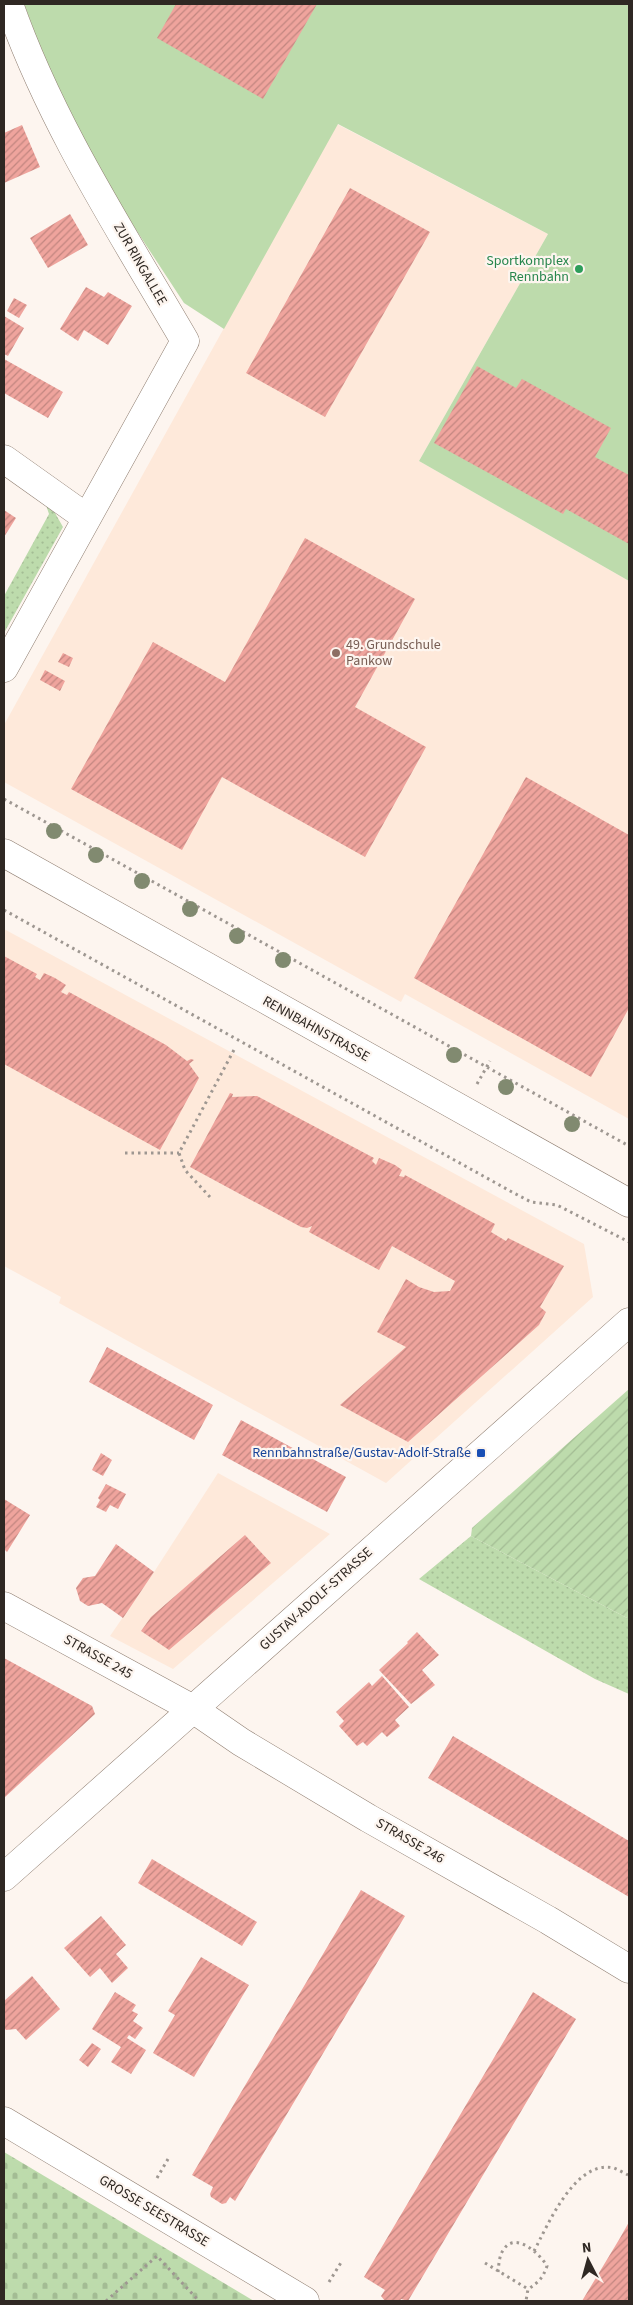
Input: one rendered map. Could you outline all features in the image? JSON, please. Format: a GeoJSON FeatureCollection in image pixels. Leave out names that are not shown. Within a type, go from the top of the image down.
{"type":"FeatureCollection","features":[{"type":"Feature","properties":{"kind":"street","name":"ZUR RINGALLEE"},"geometry":{"type":"LineString","coordinates":[[4,668],[185,341],[69,143],[39,78],[9,4]]}},
{"type":"Feature","properties":{"kind":"street"},"geometry":{"type":"LineString","coordinates":[[4,459],[87,518]]}},
{"type":"Feature","properties":{"kind":"street","name":"RENNBAHNSTRASSE"},"geometry":{"type":"LineString","coordinates":[[4,853],[629,1203]]}},
{"type":"Feature","properties":{"kind":"street","name":"GUSTAV-ADOLF-STRASSE"},"geometry":{"type":"LineString","coordinates":[[4,1877],[629,1322]]}},
{"type":"Feature","properties":{"kind":"street","name":"STRASSE 245"},"geometry":{"type":"LineString","coordinates":[[4,1606],[193,1709]]}},
{"type":"Feature","properties":{"kind":"street","name":"STRASSE 246"},"geometry":{"type":"LineString","coordinates":[[193,1709],[241,1742],[368,1818],[548,1920],[629,1969]]}},
{"type":"Feature","properties":{"kind":"street","name":"GROSSE SEESTRASSE"},"geometry":{"type":"LineString","coordinates":[[4,2121],[305,2301]]}},
{"type":"Feature","properties":{"kind":"path"},"geometry":{"type":"LineString","coordinates":[[4,799],[629,1146]]}},
{"type":"Feature","properties":{"kind":"path"},"geometry":{"type":"LineString","coordinates":[[4,910],[512,1192],[531,1202],[556,1205],[629,1242]]}},
{"type":"Feature","properties":{"kind":"path"},"geometry":{"type":"LineString","coordinates":[[178,1153],[235,1048]]}},
{"type":"Feature","properties":{"kind":"path"},"geometry":{"type":"LineString","coordinates":[[477,1084],[490,1061]]}},
{"type":"Feature","properties":{"kind":"path"},"geometry":{"type":"LineString","coordinates":[[125,1153],[178,1153]]}},
{"type":"Feature","properties":{"kind":"path"},"geometry":{"type":"LineString","coordinates":[[178,1153],[185,1170],[210,1197]]}},
{"type":"Feature","properties":{"kind":"path"},"geometry":{"type":"LineString","coordinates":[[534,2251],[560,2202],[571,2187],[585,2175],[600,2169],[613,2168],[628,2175]]}},
{"type":"Feature","properties":{"kind":"path"},"geometry":{"type":"LineString","coordinates":[[498,2272],[505,2246],[513,2242],[521,2243],[542,2256],[547,2266],[538,2284],[528,2289]]}},
{"type":"Feature","properties":{"kind":"path"},"geometry":{"type":"LineString","coordinates":[[106,2301],[157,2256],[199,2301]]}},
{"type":"Feature","properties":{"kind":"path"},"geometry":{"type":"LineString","coordinates":[[484,2263],[528,2289]]}},
{"type":"Feature","properties":{"kind":"path"},"geometry":{"type":"LineString","coordinates":[[526,2301],[528,2289]]}},
{"type":"Feature","properties":{"kind":"shaded area","name":"49. Grundschule Pankow"},"geometry":{"type":"Polygon","coordinates":[[[337,124],[548,234],[419,461],[629,581],[629,1119],[405,994],[401,1002],[4,782],[4,725],[337,124]]]}},
{"type":"Feature","properties":{"kind":"shaded area"},"geometry":{"type":"Polygon","coordinates":[[[4,929],[584,1244],[593,1297],[386,1483],[59,1303],[61,1297],[4,1266],[4,929]]]}},
{"type":"Feature","properties":{"kind":"shaded area"},"geometry":{"type":"Polygon","coordinates":[[[218,1473],[330,1534],[173,1669],[110,1636],[218,1473]]]}},
{"type":"Feature","properties":{"kind":"green space","name":"Sportkomplex Rennbahn"},"geometry":{"type":"Polygon","coordinates":[[[24,4],[629,4],[629,581],[419,461],[548,234],[338,124],[224,329],[184,303],[102,178],[51,77],[24,4]]]}},
{"type":"Feature","properties":{"kind":"green space"},"geometry":{"type":"Polygon","coordinates":[[[45,502],[51,506],[63,527],[4,633],[4,596],[49,514],[45,502]]]}},
{"type":"Feature","properties":{"kind":"green space"},"geometry":{"type":"Polygon","coordinates":[[[629,1389],[629,1619],[471,1536],[472,1528],[629,1389]]]}},
{"type":"Feature","properties":{"kind":"green space"},"geometry":{"type":"Polygon","coordinates":[[[471,1536],[629,1619],[629,1694],[595,1679],[419,1579],[471,1536]]]}},
{"type":"Feature","properties":{"kind":"green space"},"geometry":{"type":"Polygon","coordinates":[[[4,2152],[254,2301],[4,2301],[4,2152]]]}},
{"type":"Feature","properties":{"kind":"building"},"geometry":{"type":"Polygon","coordinates":[[[176,4],[317,4],[263,99],[157,38],[176,4]]]}},
{"type":"Feature","properties":{"kind":"building"},"geometry":{"type":"Polygon","coordinates":[[[22,125],[40,167],[4,183],[4,133],[22,125]]]}},
{"type":"Feature","properties":{"kind":"building"},"geometry":{"type":"Polygon","coordinates":[[[350,188],[430,232],[325,417],[246,373],[350,188]]]}},
{"type":"Feature","properties":{"kind":"building"},"geometry":{"type":"Polygon","coordinates":[[[70,214],[88,245],[48,268],[30,238],[70,214]]]}},
{"type":"Feature","properties":{"kind":"building"},"geometry":{"type":"Polygon","coordinates":[[[86,287],[104,297],[108,292],[132,306],[108,345],[84,330],[78,341],[60,329],[86,287]]]}},
{"type":"Feature","properties":{"kind":"building"},"geometry":{"type":"Polygon","coordinates":[[[14,298],[27,305],[19,318],[7,311],[14,298]]]}},
{"type":"Feature","properties":{"kind":"building"},"geometry":{"type":"Polygon","coordinates":[[[4,316],[24,328],[8,356],[4,354],[4,316]]]}},
{"type":"Feature","properties":{"kind":"building"},"geometry":{"type":"Polygon","coordinates":[[[4,359],[63,392],[48,418],[4,393],[4,359]]]}},
{"type":"Feature","properties":{"kind":"building"},"geometry":{"type":"Polygon","coordinates":[[[477,366],[516,388],[522,379],[611,428],[595,457],[629,475],[629,544],[566,509],[563,514],[434,443],[477,366]]]}},
{"type":"Feature","properties":{"kind":"building"},"geometry":{"type":"Polygon","coordinates":[[[4,510],[16,518],[4,537],[4,510]]]}},
{"type":"Feature","properties":{"kind":"building"},"geometry":{"type":"Polygon","coordinates":[[[305,538],[415,599],[355,707],[426,747],[365,857],[222,777],[182,850],[71,789],[153,642],[225,682],[305,538]]]}},
{"type":"Feature","properties":{"kind":"building"},"geometry":{"type":"Polygon","coordinates":[[[63,653],[73,658],[69,667],[58,662],[63,653]]]}},
{"type":"Feature","properties":{"kind":"building"},"geometry":{"type":"Polygon","coordinates":[[[45,670],[65,681],[60,691],[40,680],[45,670]]]}},
{"type":"Feature","properties":{"kind":"building"},"geometry":{"type":"Polygon","coordinates":[[[526,777],[629,835],[629,1008],[591,1077],[414,978],[526,777]]]}},
{"type":"Feature","properties":{"kind":"building"},"geometry":{"type":"Polygon","coordinates":[[[4,956],[37,974],[35,977],[40,980],[44,973],[55,978],[66,985],[61,992],[67,995],[69,992],[166,1045],[187,1061],[194,1060],[189,1064],[199,1078],[160,1150],[4,1064],[4,956]]]}},
{"type":"Feature","properties":{"kind":"building"},"geometry":{"type":"Polygon","coordinates":[[[230,1093],[233,1094],[232,1097],[257,1096],[374,1158],[372,1161],[376,1165],[379,1158],[395,1165],[402,1170],[399,1176],[404,1177],[405,1175],[495,1224],[491,1232],[506,1241],[508,1238],[564,1266],[540,1307],[546,1312],[539,1325],[408,1442],[340,1405],[406,1347],[377,1332],[406,1279],[419,1287],[434,1292],[450,1291],[455,1281],[392,1246],[379,1270],[309,1232],[312,1226],[307,1228],[301,1227],[190,1167],[230,1093]]]}},
{"type":"Feature","properties":{"kind":"building"},"geometry":{"type":"Polygon","coordinates":[[[107,1347],[213,1405],[194,1440],[89,1382],[107,1347]]]}},
{"type":"Feature","properties":{"kind":"building"},"geometry":{"type":"Polygon","coordinates":[[[241,1420],[346,1477],[327,1512],[222,1455],[241,1420]]]}},
{"type":"Feature","properties":{"kind":"building"},"geometry":{"type":"Polygon","coordinates":[[[101,1453],[112,1460],[103,1476],[92,1470],[101,1453]]]}},
{"type":"Feature","properties":{"kind":"building"},"geometry":{"type":"Polygon","coordinates":[[[106,1484],[126,1494],[118,1509],[110,1505],[106,1512],[96,1507],[100,1500],[98,1498],[106,1484]]]}},
{"type":"Feature","properties":{"kind":"building"},"geometry":{"type":"Polygon","coordinates":[[[4,1499],[30,1515],[7,1552],[4,1549],[4,1499]]]}},
{"type":"Feature","properties":{"kind":"building"},"geometry":{"type":"Polygon","coordinates":[[[245,1535],[271,1563],[169,1650],[141,1631],[151,1617],[245,1535]]]}},
{"type":"Feature","properties":{"kind":"building"},"geometry":{"type":"Polygon","coordinates":[[[116,1544],[154,1572],[123,1618],[102,1603],[88,1606],[80,1601],[76,1588],[83,1578],[95,1576],[116,1544]]]}},
{"type":"Feature","properties":{"kind":"building"},"geometry":{"type":"Polygon","coordinates":[[[417,1632],[439,1655],[422,1670],[435,1685],[411,1704],[379,1670],[417,1632]]]}},
{"type":"Feature","properties":{"kind":"building"},"geometry":{"type":"Polygon","coordinates":[[[4,1658],[92,1706],[95,1714],[4,1798],[4,1658]]]}},
{"type":"Feature","properties":{"kind":"building"},"geometry":{"type":"Polygon","coordinates":[[[382,1676],[409,1707],[395,1720],[400,1726],[387,1737],[382,1732],[367,1746],[363,1742],[357,1746],[339,1726],[344,1721],[336,1712],[369,1682],[372,1686],[382,1676]]]}},
{"type":"Feature","properties":{"kind":"building"},"geometry":{"type":"Polygon","coordinates":[[[453,1736],[629,1841],[629,1897],[428,1778],[453,1736]]]}},
{"type":"Feature","properties":{"kind":"building"},"geometry":{"type":"Polygon","coordinates":[[[152,1859],[257,1922],[242,1946],[138,1883],[152,1859]]]}},
{"type":"Feature","properties":{"kind":"building"},"geometry":{"type":"Polygon","coordinates":[[[361,1890],[405,1916],[235,2201],[230,2197],[226,2203],[222,2204],[211,2197],[210,2194],[213,2187],[192,2175],[361,1890]]]}},
{"type":"Feature","properties":{"kind":"building"},"geometry":{"type":"Polygon","coordinates":[[[101,1916],[126,1945],[116,1954],[128,1968],[112,1983],[100,1968],[90,1977],[64,1948],[101,1916]]]}},
{"type":"Feature","properties":{"kind":"building"},"geometry":{"type":"Polygon","coordinates":[[[201,1957],[249,1985],[194,2077],[153,2053],[175,2015],[168,2011],[201,1957]]]}},
{"type":"Feature","properties":{"kind":"building"},"geometry":{"type":"Polygon","coordinates":[[[32,1976],[60,2009],[26,2040],[16,2029],[6,2030],[4,2028],[4,2001],[32,1976]]]}},
{"type":"Feature","properties":{"kind":"building"},"geometry":{"type":"Polygon","coordinates":[[[115,1992],[136,2005],[132,2011],[138,2014],[133,2021],[143,2028],[135,2039],[129,2035],[127,2038],[146,2050],[131,2074],[111,2062],[121,2047],[92,2029],[115,1992]]]}},
{"type":"Feature","properties":{"kind":"building"},"geometry":{"type":"Polygon","coordinates":[[[533,1992],[576,2019],[408,2301],[401,2299],[400,2301],[385,2301],[381,2296],[385,2290],[364,2277],[533,1992]]]}},
{"type":"Feature","properties":{"kind":"building"},"geometry":{"type":"Polygon","coordinates":[[[92,2043],[101,2049],[88,2067],[79,2060],[92,2043]]]}},
{"type":"Feature","properties":{"kind":"building"},"geometry":{"type":"Polygon","coordinates":[[[629,2222],[629,2301],[582,2301],[620,2238],[629,2222]]]}},
{"type":"Feature","properties":{"kind":"place","name":"Sportkomplex Rennbahn"},"geometry":{"type":"Point","coordinates":[579,269]}},
{"type":"Feature","properties":{"kind":"place","name":"49. Grundschule Pankow"},"geometry":{"type":"Point","coordinates":[336,653]}},
{"type":"Feature","properties":{"kind":"place","name":"Rennbahnstraße/Gustav-Adolf-Straße"},"geometry":{"type":"Point","coordinates":[481,1453]}}]}
